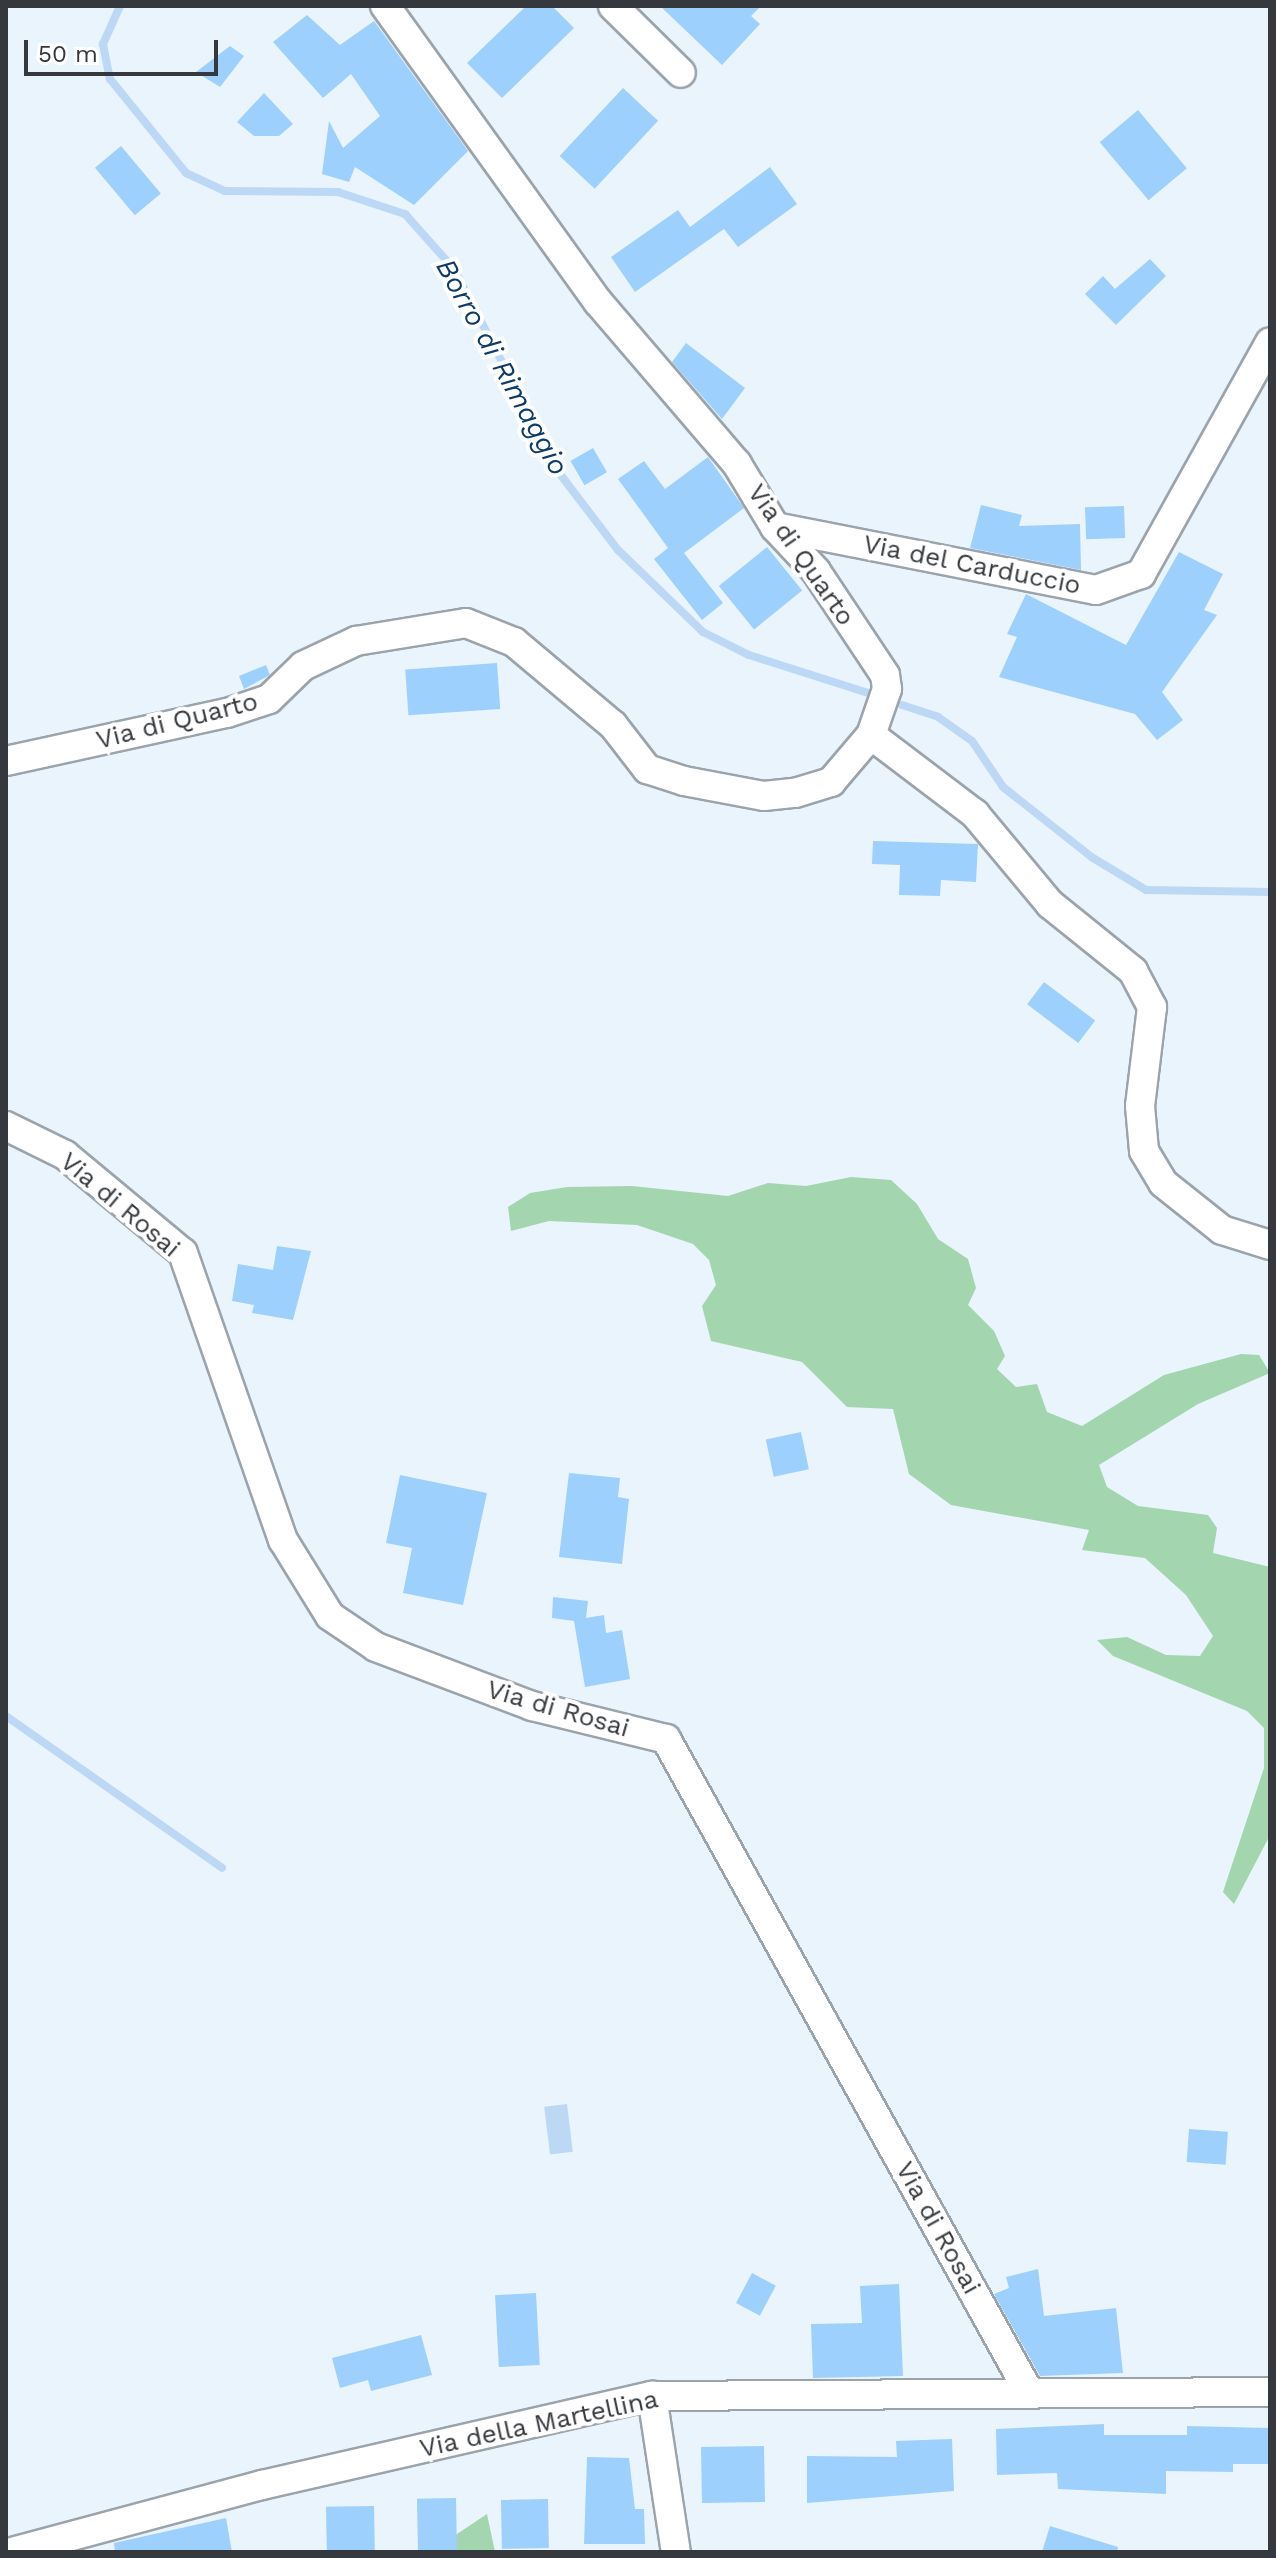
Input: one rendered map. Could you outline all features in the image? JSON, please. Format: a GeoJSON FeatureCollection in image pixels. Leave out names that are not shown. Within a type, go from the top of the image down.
{"type":"FeatureCollection","features":[{"type":"Feature","properties":{"kind":"street","name":"Via di Quarto"},"geometry":{"type":"LineString","coordinates":[[6,761],[227,713],[269,699],[303,666],[356,641],[466,623],[514,642],[613,725],[647,769],[684,781],[764,796],[795,793],[831,782],[871,735],[887,689],[885,675],[816,571],[775,527],[765,502],[598,302],[385,6]]}},
{"type":"Feature","properties":{"kind":"street"},"geometry":{"type":"LineString","coordinates":[[613,6],[681,73]]}},
{"type":"Feature","properties":{"kind":"street","name":"Via del Carduccio"},"geometry":{"type":"LineString","coordinates":[[775,527],[1096,590],[1141,574],[1270,342]]}},
{"type":"Feature","properties":{"kind":"street"},"geometry":{"type":"LineString","coordinates":[[871,735],[975,814],[1050,904],[1133,971],[1152,1007],[1140,1106],[1144,1151],[1163,1183],[1222,1230],[1270,1245]]}},
{"type":"Feature","properties":{"kind":"street","name":"Via di Rosai"},"geometry":{"type":"LineString","coordinates":[[6,1126],[65,1155],[183,1253],[283,1540],[330,1616],[376,1647],[532,1706],[666,1739],[1029,2392]]}},
{"type":"Feature","properties":{"kind":"street","name":"Via della Martellina"},"geometry":{"type":"LineString","coordinates":[[12,2552],[262,2485],[652,2396],[1270,2392]]}},
{"type":"Feature","properties":{"kind":"street"},"geometry":{"type":"LineString","coordinates":[[652,2396],[676,2552]]}},
{"type":"Feature","properties":{"kind":"green space"},"geometry":{"type":"Polygon","coordinates":[[[851,1177],[891,1180],[917,1204],[938,1239],[968,1259],[976,1288],[968,1305],[994,1331],[1005,1356],[997,1369],[1016,1387],[1037,1384],[1047,1412],[1082,1426],[1164,1375],[1241,1354],[1259,1355],[1270,1373],[1198,1404],[1099,1465],[1107,1487],[1138,1506],[1208,1515],[1217,1528],[1213,1553],[1270,1567],[1270,1835],[1234,1904],[1223,1892],[1264,1768],[1264,1728],[1247,1711],[1113,1656],[1097,1640],[1127,1637],[1166,1655],[1200,1656],[1213,1636],[1186,1595],[1145,1558],[1082,1550],[1089,1530],[951,1505],[909,1474],[893,1409],[847,1407],[802,1362],[711,1341],[702,1306],[716,1285],[709,1260],[693,1244],[637,1225],[549,1221],[511,1231],[508,1207],[530,1193],[567,1187],[632,1186],[728,1196],[768,1183],[806,1186],[851,1177]]]}},
{"type":"Feature","properties":{"kind":"green space"},"geometry":{"type":"Polygon","coordinates":[[[487,2514],[495,2552],[430,2552],[487,2514]]]}},
{"type":"Feature","properties":{"kind":"water"},"geometry":{"type":"Polygon","coordinates":[[[567,2104],[573,2152],[550,2154],[544,2107],[567,2104]]]}},
{"type":"Feature","properties":{"kind":"building"},"geometry":{"type":"Polygon","coordinates":[[[526,6],[552,6],[574,28],[502,98],[467,63],[526,6]]]}},
{"type":"Feature","properties":{"kind":"building"},"geometry":{"type":"Polygon","coordinates":[[[660,6],[761,6],[751,16],[760,24],[722,65],[660,6]]]}},
{"type":"Feature","properties":{"kind":"building"},"geometry":{"type":"Polygon","coordinates":[[[307,15],[340,45],[374,21],[468,151],[414,205],[355,167],[349,182],[322,174],[329,121],[343,148],[380,116],[351,74],[323,98],[273,42],[307,15]]]}},
{"type":"Feature","properties":{"kind":"building"},"geometry":{"type":"Polygon","coordinates":[[[230,46],[244,56],[220,87],[196,72],[230,46]]]}},
{"type":"Feature","properties":{"kind":"building"},"geometry":{"type":"Polygon","coordinates":[[[623,88],[658,121],[595,189],[560,156],[623,88]]]}},
{"type":"Feature","properties":{"kind":"building"},"geometry":{"type":"Polygon","coordinates":[[[264,93],[293,124],[279,136],[254,136],[237,122],[264,93]]]}},
{"type":"Feature","properties":{"kind":"building"},"geometry":{"type":"Polygon","coordinates":[[[1138,110],[1187,168],[1149,200],[1100,142],[1138,110]]]}},
{"type":"Feature","properties":{"kind":"building"},"geometry":{"type":"Polygon","coordinates":[[[121,146],[161,193],[135,215],[95,168],[121,146]]]}},
{"type":"Feature","properties":{"kind":"building"},"geometry":{"type":"Polygon","coordinates":[[[770,167],[797,204],[738,247],[724,229],[635,292],[611,257],[678,210],[690,227],[770,167]]]}},
{"type":"Feature","properties":{"kind":"building"},"geometry":{"type":"Polygon","coordinates":[[[1150,259],[1166,276],[1116,325],[1085,294],[1103,276],[1115,289],[1150,259]]]}},
{"type":"Feature","properties":{"kind":"building"},"geometry":{"type":"Polygon","coordinates":[[[686,343],[745,388],[722,419],[672,362],[686,343]]]}},
{"type":"Feature","properties":{"kind":"building"},"geometry":{"type":"Polygon","coordinates":[[[593,448],[607,472],[584,485],[570,461],[593,448]]]}},
{"type":"Feature","properties":{"kind":"building"},"geometry":{"type":"Polygon","coordinates":[[[708,457],[744,508],[684,553],[723,603],[702,620],[654,559],[668,548],[618,479],[644,461],[665,489],[708,457]]]}},
{"type":"Feature","properties":{"kind":"building"},"geometry":{"type":"Polygon","coordinates":[[[981,505],[1022,515],[1019,526],[1080,524],[1081,570],[970,548],[981,505]]]}},
{"type":"Feature","properties":{"kind":"building"},"geometry":{"type":"Polygon","coordinates":[[[1124,506],[1125,538],[1086,539],[1085,507],[1124,506]]]}},
{"type":"Feature","properties":{"kind":"building"},"geometry":{"type":"Polygon","coordinates":[[[767,547],[802,591],[754,630],[719,586],[767,547]]]}},
{"type":"Feature","properties":{"kind":"building"},"geometry":{"type":"Polygon","coordinates":[[[1179,552],[1223,574],[1204,610],[1217,615],[1162,692],[1183,720],[1157,740],[1135,714],[999,677],[1017,637],[1007,634],[1026,594],[1126,645],[1179,552]]]}},
{"type":"Feature","properties":{"kind":"building"},"geometry":{"type":"Polygon","coordinates":[[[497,663],[500,709],[408,715],[405,669],[497,663]]]}},
{"type":"Feature","properties":{"kind":"building"},"geometry":{"type":"Polygon","coordinates":[[[266,665],[270,675],[244,689],[239,676],[266,665]]]}},
{"type":"Feature","properties":{"kind":"building"},"geometry":{"type":"Polygon","coordinates":[[[873,841],[978,844],[976,882],[941,880],[940,896],[899,895],[900,865],[872,864],[873,841]]]}},
{"type":"Feature","properties":{"kind":"building"},"geometry":{"type":"Polygon","coordinates":[[[1044,982],[1095,1021],[1078,1043],[1027,1004],[1044,982]]]}},
{"type":"Feature","properties":{"kind":"building"},"geometry":{"type":"Polygon","coordinates":[[[277,1246],[311,1251],[293,1320],[252,1313],[254,1305],[232,1301],[238,1264],[273,1270],[277,1246]]]}},
{"type":"Feature","properties":{"kind":"building"},"geometry":{"type":"Polygon","coordinates":[[[801,1432],[809,1469],[774,1477],[766,1439],[801,1432]]]}},
{"type":"Feature","properties":{"kind":"building"},"geometry":{"type":"Polygon","coordinates":[[[569,1473],[620,1478],[618,1497],[629,1499],[622,1564],[559,1557],[569,1473]]]}},
{"type":"Feature","properties":{"kind":"building"},"geometry":{"type":"Polygon","coordinates":[[[400,1475],[487,1493],[463,1605],[403,1593],[412,1548],[386,1543],[400,1475]]]}},
{"type":"Feature","properties":{"kind":"building"},"geometry":{"type":"Polygon","coordinates":[[[553,1597],[588,1601],[586,1618],[604,1615],[606,1633],[622,1630],[630,1679],[585,1687],[574,1621],[552,1618],[553,1597]]]}},
{"type":"Feature","properties":{"kind":"building"},"geometry":{"type":"Polygon","coordinates":[[[1189,2129],[1228,2132],[1226,2165],[1187,2162],[1189,2129]]]}},
{"type":"Feature","properties":{"kind":"building"},"geometry":{"type":"Polygon","coordinates":[[[1038,2269],[1044,2316],[1116,2308],[1123,2373],[1040,2376],[994,2294],[1009,2288],[1006,2277],[1038,2269]]]}},
{"type":"Feature","properties":{"kind":"building"},"geometry":{"type":"Polygon","coordinates":[[[752,2273],[776,2286],[760,2316],[736,2303],[752,2273]]]}},
{"type":"Feature","properties":{"kind":"building"},"geometry":{"type":"Polygon","coordinates":[[[899,2284],[903,2376],[813,2378],[811,2324],[862,2323],[860,2286],[899,2284]]]}},
{"type":"Feature","properties":{"kind":"building"},"geometry":{"type":"Polygon","coordinates":[[[536,2293],[540,2365],[499,2367],[495,2295],[536,2293]]]}},
{"type":"Feature","properties":{"kind":"building"},"geometry":{"type":"Polygon","coordinates":[[[421,2335],[432,2375],[371,2391],[368,2380],[340,2388],[332,2358],[421,2335]]]}},
{"type":"Feature","properties":{"kind":"building"},"geometry":{"type":"Polygon","coordinates":[[[1104,2424],[1104,2435],[1187,2435],[1187,2426],[1270,2428],[1270,2464],[1233,2464],[1233,2472],[1166,2471],[1166,2494],[1058,2489],[1057,2473],[997,2475],[996,2429],[1104,2424]]]}},
{"type":"Feature","properties":{"kind":"building"},"geometry":{"type":"Polygon","coordinates":[[[952,2439],[954,2491],[807,2503],[807,2456],[897,2457],[896,2441],[952,2439]]]}},
{"type":"Feature","properties":{"kind":"building"},"geometry":{"type":"Polygon","coordinates":[[[764,2446],[765,2502],[702,2503],[701,2447],[764,2446]]]}},
{"type":"Feature","properties":{"kind":"building"},"geometry":{"type":"Polygon","coordinates":[[[587,2457],[629,2458],[635,2509],[644,2509],[645,2544],[584,2544],[587,2457]]]}},
{"type":"Feature","properties":{"kind":"building"},"geometry":{"type":"Polygon","coordinates":[[[456,2498],[457,2552],[418,2552],[417,2499],[456,2498]]]}},
{"type":"Feature","properties":{"kind":"building"},"geometry":{"type":"Polygon","coordinates":[[[548,2499],[549,2548],[502,2549],[501,2500],[548,2499]]]}},
{"type":"Feature","properties":{"kind":"building"},"geometry":{"type":"Polygon","coordinates":[[[374,2506],[375,2552],[327,2552],[326,2507],[374,2506]]]}},
{"type":"Feature","properties":{"kind":"building"},"geometry":{"type":"Polygon","coordinates":[[[226,2518],[232,2552],[115,2552],[114,2543],[226,2518]]]}},
{"type":"Feature","properties":{"kind":"building"},"geometry":{"type":"Polygon","coordinates":[[[1050,2526],[1118,2547],[1117,2552],[1042,2552],[1050,2526]]]}},
{"type":"Feature","properties":{"kind":"waterway","name":"Borro di Rimaggio"},"geometry":{"type":"LineString","coordinates":[[120,6],[103,44],[110,79],[186,173],[225,191],[338,192],[405,214],[454,269],[560,474],[618,550],[703,632],[749,655],[868,693]]}},
{"type":"Feature","properties":{"kind":"waterway","name":"Borro di Rimaggio"},"geometry":{"type":"LineString","coordinates":[[902,705],[938,717],[972,741],[1003,787],[1093,858],[1146,890],[1270,892]]}},
{"type":"Feature","properties":{"kind":"waterway"},"geometry":{"type":"LineString","coordinates":[[6,1716],[222,1868]]}}]}
